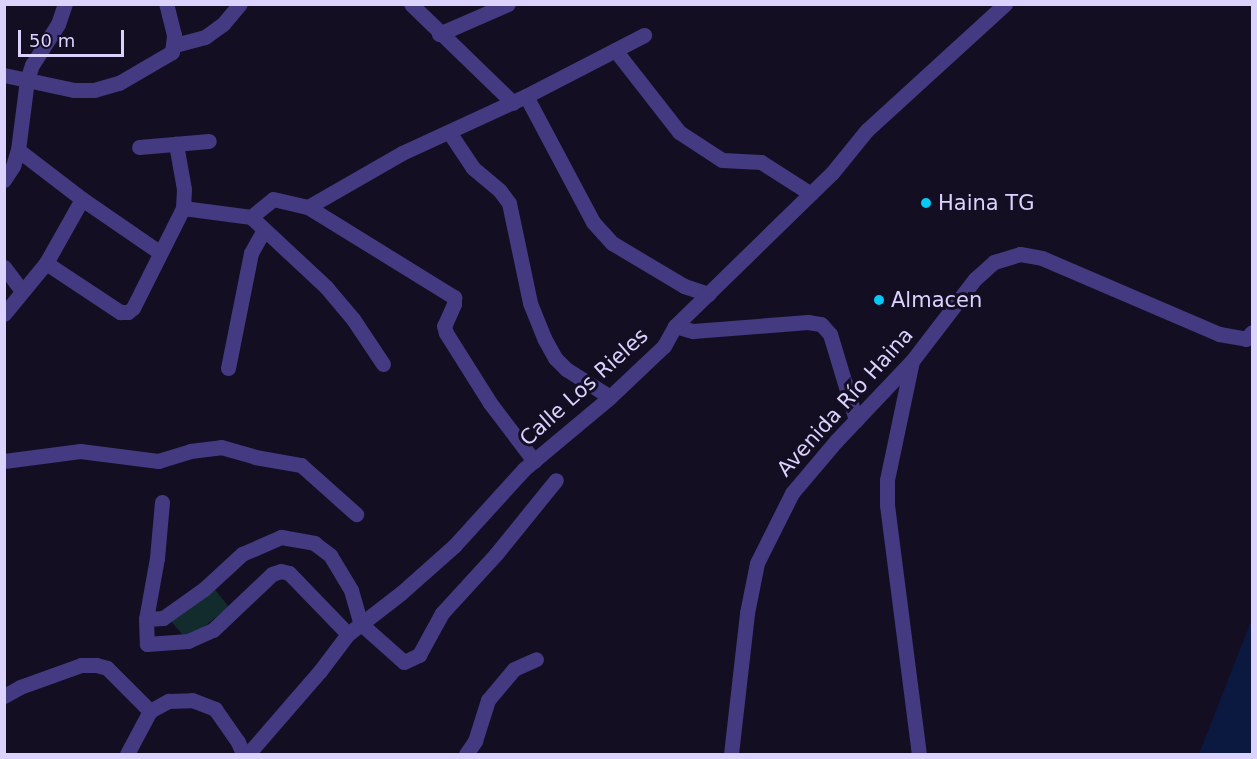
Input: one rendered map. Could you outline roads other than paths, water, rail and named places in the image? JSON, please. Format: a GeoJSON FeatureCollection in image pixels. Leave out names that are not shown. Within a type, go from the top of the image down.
{"type":"FeatureCollection","features":[{"type":"Feature","properties":{"kind":"street"},"geometry":{"type":"LineString","coordinates":[[4,180],[13,166],[18,150],[27,80],[32,65],[58,24],[65,4]]}},
{"type":"Feature","properties":{"kind":"street"},"geometry":{"type":"LineString","coordinates":[[4,75],[74,90],[94,90],[119,83],[172,52],[174,45],[165,4]]}},
{"type":"Feature","properties":{"kind":"street"},"geometry":{"type":"LineString","coordinates":[[174,45],[205,37],[223,24],[240,4]]}},
{"type":"Feature","properties":{"kind":"street"},"geometry":{"type":"LineString","coordinates":[[411,4],[439,34],[520,99],[593,222],[612,243],[684,286],[709,294]]}},
{"type":"Feature","properties":{"kind":"street"},"geometry":{"type":"LineString","coordinates":[[439,34],[508,4]]}},
{"type":"Feature","properties":{"kind":"street","name":"Calle Los Rieles"},"geometry":{"type":"LineString","coordinates":[[248,754],[320,671],[348,634],[401,593],[454,546],[534,461],[610,397],[664,346],[675,326],[832,173],[867,130],[1005,4]]}},
{"type":"Feature","properties":{"kind":"street"},"geometry":{"type":"LineString","coordinates":[[308,207],[402,153],[520,99],[644,35]]}},
{"type":"Feature","properties":{"kind":"street"},"geometry":{"type":"LineString","coordinates":[[615,50],[679,132],[722,160],[760,162],[811,194]]}},
{"type":"Feature","properties":{"kind":"street"},"geometry":{"type":"LineString","coordinates":[[449,132],[473,168],[500,191],[509,203],[530,303],[555,358],[566,369],[610,397]]}},
{"type":"Feature","properties":{"kind":"street"},"geometry":{"type":"LineString","coordinates":[[140,147],[209,141]]}},
{"type":"Feature","properties":{"kind":"street"},"geometry":{"type":"LineString","coordinates":[[46,263],[120,312],[128,312],[133,308],[183,208],[184,189],[176,144]]}},
{"type":"Feature","properties":{"kind":"street"},"geometry":{"type":"LineString","coordinates":[[18,150],[82,199],[159,252]]}},
{"type":"Feature","properties":{"kind":"street"},"geometry":{"type":"LineString","coordinates":[[4,314],[46,263],[82,199]]}},
{"type":"Feature","properties":{"kind":"street"},"geometry":{"type":"LineString","coordinates":[[251,217],[273,199],[308,207],[454,297],[454,304],[444,326],[446,333],[490,403],[534,461]]}},
{"type":"Feature","properties":{"kind":"street"},"geometry":{"type":"LineString","coordinates":[[183,208],[251,217],[326,287],[353,319],[383,364]]}},
{"type":"Feature","properties":{"kind":"street"},"geometry":{"type":"LineString","coordinates":[[228,368],[251,253],[264,230]]}},
{"type":"Feature","properties":{"kind":"street","name":"Avenida Río Haina"},"geometry":{"type":"LineString","coordinates":[[731,754],[747,613],[757,563],[792,493],[912,361],[975,279],[994,262],[1020,254],[1042,258],[1219,334],[1246,339],[1252,332]]}},
{"type":"Feature","properties":{"kind":"street"},"geometry":{"type":"LineString","coordinates":[[4,267],[22,291]]}},
{"type":"Feature","properties":{"kind":"street"},"geometry":{"type":"LineString","coordinates":[[675,326],[693,331],[808,322],[821,324],[830,334],[856,420]]}},
{"type":"Feature","properties":{"kind":"street"},"geometry":{"type":"LineString","coordinates":[[912,361],[887,480],[887,505],[919,754]]}},
{"type":"Feature","properties":{"kind":"street"},"geometry":{"type":"LineString","coordinates":[[4,461],[80,451],[158,461],[189,451],[221,447],[255,457],[301,465],[356,514]]}},
{"type":"Feature","properties":{"kind":"street"},"geometry":{"type":"LineString","coordinates":[[146,619],[163,618],[204,589],[242,554],[281,537],[314,543],[330,555],[351,590],[361,624],[404,662],[419,655],[442,613],[496,554],[556,480]]}},
{"type":"Feature","properties":{"kind":"street"},"geometry":{"type":"LineString","coordinates":[[162,502],[157,558],[146,619],[147,644],[188,641],[213,630],[272,574],[281,571],[289,573],[348,634]]}},
{"type":"Feature","properties":{"kind":"street"},"geometry":{"type":"LineString","coordinates":[[466,754],[476,741],[488,700],[514,669],[536,659]]}},
{"type":"Feature","properties":{"kind":"street"},"geometry":{"type":"LineString","coordinates":[[4,696],[20,687],[81,664],[96,665],[107,668],[150,711]]}},
{"type":"Feature","properties":{"kind":"street"},"geometry":{"type":"LineString","coordinates":[[127,754],[150,711],[168,701],[192,700],[215,709],[238,742],[243,754]]}},
{"type":"Feature","properties":{"kind":"water"},"geometry":{"type":"Polygon","coordinates":[[[1252,619],[1252,754],[1199,754],[1252,619]]]}},
{"type":"Feature","properties":{"kind":"place","name":"Haina TG"},"geometry":{"type":"Point","coordinates":[926,203]}},
{"type":"Feature","properties":{"kind":"place","name":"Almacen"},"geometry":{"type":"Point","coordinates":[879,300]}}]}
